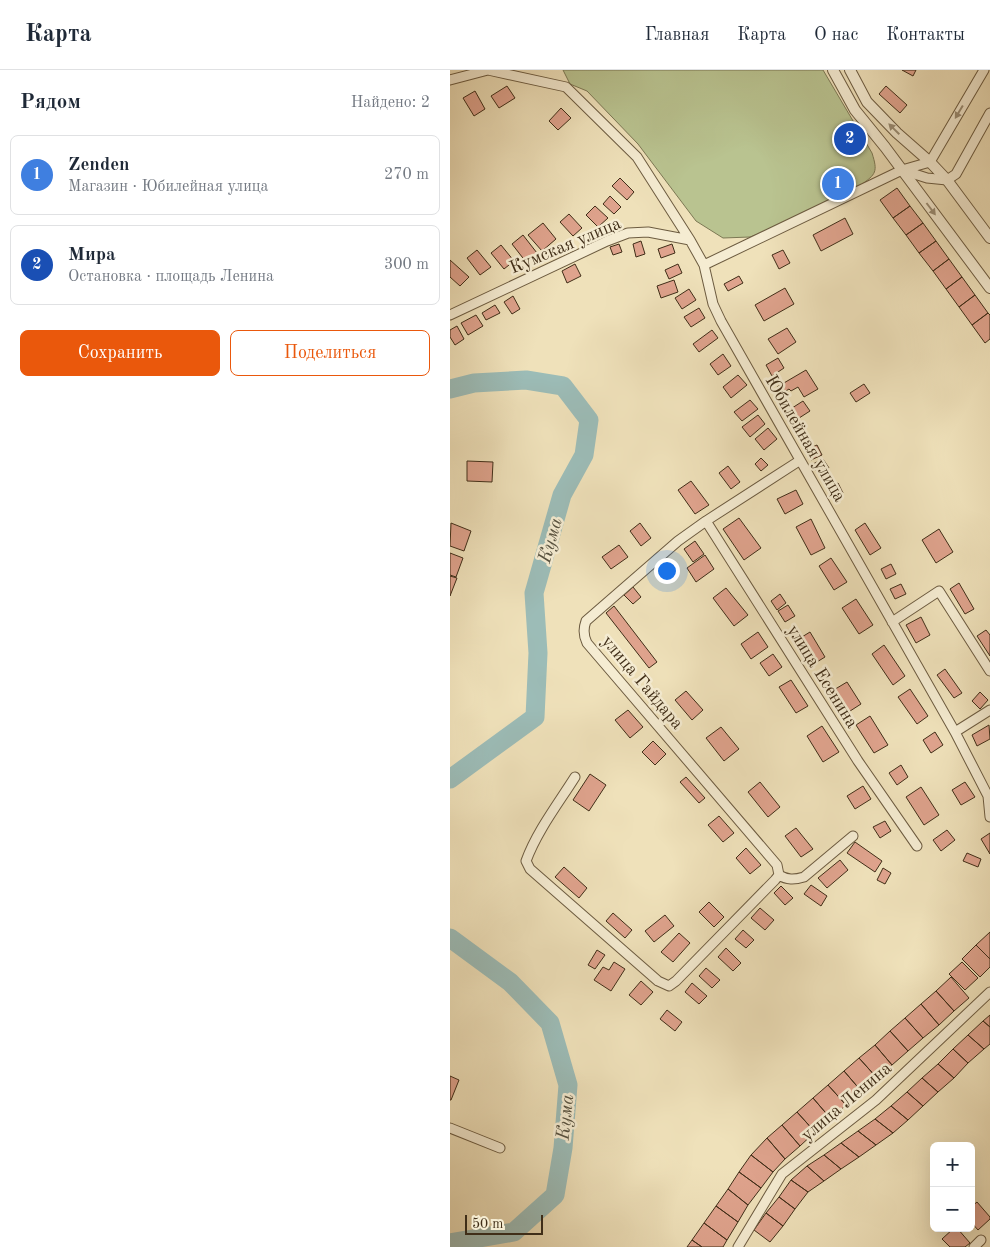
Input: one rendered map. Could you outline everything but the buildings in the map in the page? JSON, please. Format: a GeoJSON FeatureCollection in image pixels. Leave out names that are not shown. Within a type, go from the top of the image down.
{"type":"FeatureCollection","features":[{"type":"Feature","properties":{"kind":"street"},"geometry":{"type":"LineString","coordinates":[[450,80],[488,70],[566,87],[637,157],[690,240]]}},
{"type":"Feature","properties":{"kind":"street"},"geometry":{"type":"LineString","coordinates":[[833,70],[855,110],[990,288]]}},
{"type":"Feature","properties":{"kind":"street"},"geometry":{"type":"LineString","coordinates":[[850,70],[867,102],[947,180],[990,238]]}},
{"type":"Feature","properties":{"kind":"street"},"geometry":{"type":"LineString","coordinates":[[704,265],[902,170],[930,162],[984,70]]}},
{"type":"Feature","properties":{"kind":"street"},"geometry":{"type":"LineString","coordinates":[[902,170],[927,178],[947,180],[956,174],[989,118]]}},
{"type":"Feature","properties":{"kind":"street","name":"Кумская улица"},"geometry":{"type":"LineString","coordinates":[[450,315],[607,241],[628,233],[648,232],[690,240]]}},
{"type":"Feature","properties":{"kind":"street","name":"Юбилейная улица"},"geometry":{"type":"LineString","coordinates":[[690,240],[704,265],[713,304],[721,322],[955,732],[988,796],[990,817]]}},
{"type":"Feature","properties":{"kind":"street","name":"улица Гайдара"},"geometry":{"type":"LineString","coordinates":[[778,875],[777,865],[587,643],[584,636],[584,627],[586,621],[678,542],[706,521],[799,461]]}},
{"type":"Feature","properties":{"kind":"street","name":"улица Есенина"},"geometry":{"type":"LineString","coordinates":[[706,521],[858,762],[917,846]]}},
{"type":"Feature","properties":{"kind":"street"},"geometry":{"type":"LineString","coordinates":[[892,622],[940,591],[990,671]]}},
{"type":"Feature","properties":{"kind":"street"},"geometry":{"type":"LineString","coordinates":[[955,732],[990,710]]}},
{"type":"Feature","properties":{"kind":"street"},"geometry":{"type":"LineString","coordinates":[[575,777],[543,827],[526,861],[530,869],[658,982],[669,986],[676,982],[778,875],[785,879],[796,880],[804,877],[852,836]]}},
{"type":"Feature","properties":{"kind":"street","name":"улица Ленина"},"geometry":{"type":"LineString","coordinates":[[738,1247],[782,1174],[876,1100],[990,992]]}},
{"type":"Feature","properties":{"kind":"street"},"geometry":{"type":"LineString","coordinates":[[450,1128],[500,1148]]}},
{"type":"Feature","properties":{"kind":"green space"},"geometry":{"type":"Polygon","coordinates":[[[563,70],[823,70],[872,153],[875,169],[873,175],[861,185],[769,230],[750,237],[723,238],[696,221],[638,144],[587,91],[570,84],[563,70]]]}},
{"type":"Feature","properties":{"kind":"waterway","name":"Кума"},"geometry":{"type":"LineString","coordinates":[[450,389],[474,383],[526,380],[563,386],[589,420],[584,455],[562,495],[534,593],[538,653],[535,717],[450,779]]}},
{"type":"Feature","properties":{"kind":"waterway","name":"Кума"},"geometry":{"type":"LineString","coordinates":[[450,938],[510,982],[550,1023],[568,1085],[563,1148],[555,1195],[514,1232],[450,1243]]}},
{"type":"Feature","properties":{"kind":"place","name":"Мира"},"geometry":{"type":"Point","coordinates":[850,139]}},
{"type":"Feature","properties":{"kind":"place","name":"Zenden"},"geometry":{"type":"Point","coordinates":[838,184]}}]}
